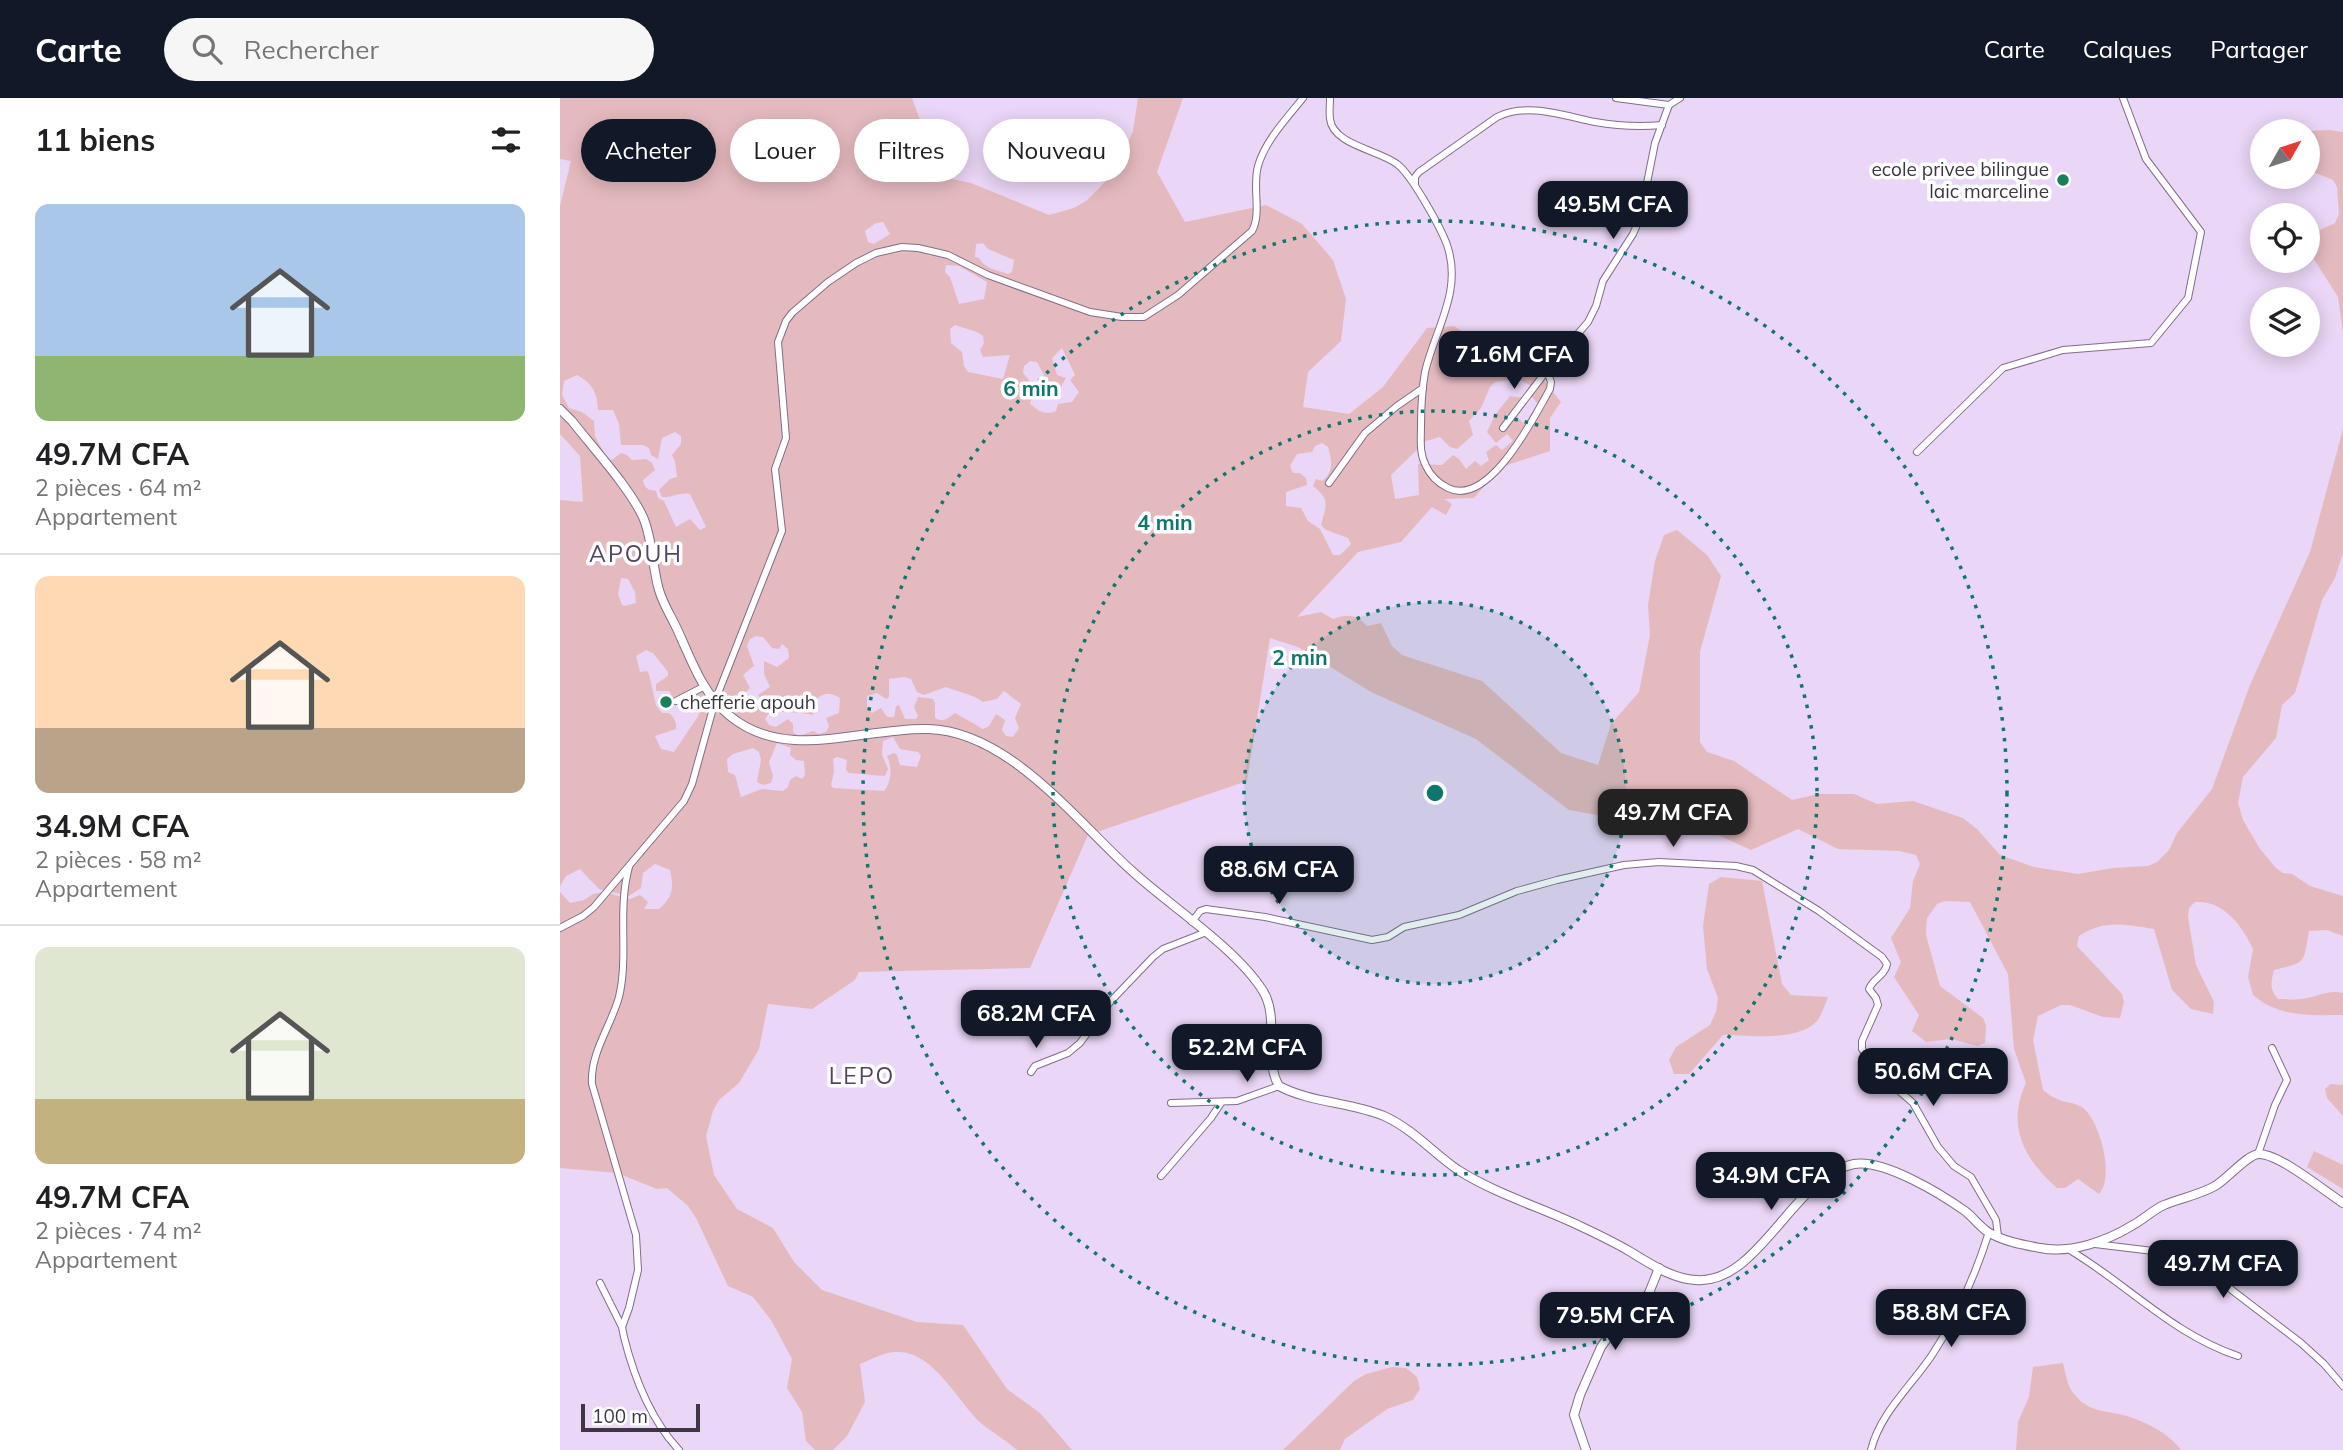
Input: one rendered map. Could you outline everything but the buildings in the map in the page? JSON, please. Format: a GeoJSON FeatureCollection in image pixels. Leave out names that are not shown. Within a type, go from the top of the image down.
{"type":"FeatureCollection","features":[{"type":"Feature","properties":{"kind":"street"},"geometry":{"type":"LineString","coordinates":[[560,928],[594,907],[688,794],[715,701],[782,531],[775,468],[786,438],[778,342],[792,313],[828,282],[856,263],[876,253],[902,247],[948,255],[988,275],[1090,312],[1144,317],[1178,295],[1252,231],[1256,217],[1256,179],[1262,156],[1303,98]]}},
{"type":"Feature","properties":{"kind":"street"},"geometry":{"type":"LineString","coordinates":[[1331,98],[1330,120],[1333,130],[1339,136],[1396,163],[1407,174],[1446,243],[1452,263],[1452,285],[1447,313],[1426,371],[1423,388],[1420,452],[1435,480],[1454,491],[1464,492],[1489,478],[1519,442],[1550,389],[1551,382],[1547,371]]}},
{"type":"Feature","properties":{"kind":"street"},"geometry":{"type":"LineString","coordinates":[[1616,98],[1669,105]]}},
{"type":"Feature","properties":{"kind":"street"},"geometry":{"type":"LineString","coordinates":[[1636,98],[1646,102]]}},
{"type":"Feature","properties":{"kind":"street"},"geometry":{"type":"LineString","coordinates":[[1503,428],[1588,321],[1596,306],[1603,281],[1640,218],[1662,125],[1669,105],[1680,98]]}},
{"type":"Feature","properties":{"kind":"street"},"geometry":{"type":"LineString","coordinates":[[1917,452],[2003,368],[2063,350],[2151,343],[2188,298],[2201,232],[2146,159],[2123,98]]}},
{"type":"Feature","properties":{"kind":"street"},"geometry":{"type":"LineString","coordinates":[[1416,189],[1415,179],[1419,172],[1507,112],[1550,112],[1636,127],[1662,125]]}},
{"type":"Feature","properties":{"kind":"street"},"geometry":{"type":"LineString","coordinates":[[1329,483],[1365,433],[1423,388]]}},
{"type":"Feature","properties":{"kind":"street"},"geometry":{"type":"LineString","coordinates":[[560,409],[642,515],[649,535],[662,599],[703,687],[743,726],[778,739],[822,740],[878,731],[944,730],[976,741],[1011,761],[1045,786],[1131,871],[1249,973],[1266,996],[1270,1012],[1274,1075],[1279,1086],[1383,1116],[1407,1129],[1473,1179],[1580,1226],[1674,1275],[1697,1280],[1714,1278],[1732,1270],[1756,1249],[1817,1185],[1842,1168],[1860,1163],[1891,1171],[1943,1196],[1989,1232],[2045,1249],[2068,1249],[2090,1244],[2130,1227],[2161,1206],[2213,1187],[2249,1157],[2258,1154],[2279,1160],[2293,1168],[2343,1203]]}},
{"type":"Feature","properties":{"kind":"street"},"geometry":{"type":"LineString","coordinates":[[676,701],[703,687]]}},
{"type":"Feature","properties":{"kind":"street"},"geometry":{"type":"LineString","coordinates":[[1192,922],[1200,911],[1206,909],[1265,917],[1372,940],[1404,927],[1448,918],[1485,906],[1517,891],[1624,865],[1696,863],[1753,870],[1819,911],[1882,957],[1887,964],[1886,970],[1871,983],[1869,989],[1878,1005],[1861,1041],[1862,1049],[1882,1076],[1913,1103],[1938,1147],[1954,1166],[1966,1172],[1974,1182],[1996,1220],[1998,1236]]}},
{"type":"Feature","properties":{"kind":"street"},"geometry":{"type":"LineString","coordinates":[[622,1327],[638,1270],[636,1235],[591,1075],[619,995],[622,900],[629,865]]}},
{"type":"Feature","properties":{"kind":"street"},"geometry":{"type":"LineString","coordinates":[[1031,1072],[1035,1066],[1068,1053],[1080,1043],[1110,1002],[1163,949],[1205,933]]}},
{"type":"Feature","properties":{"kind":"street"},"geometry":{"type":"LineString","coordinates":[[2258,1154],[2287,1080],[2272,1048]]}},
{"type":"Feature","properties":{"kind":"street"},"geometry":{"type":"LineString","coordinates":[[1171,1103],[1221,1103],[1244,1099],[1279,1086]]}},
{"type":"Feature","properties":{"kind":"street"},"geometry":{"type":"LineString","coordinates":[[1161,1176],[1221,1103]]}},
{"type":"Feature","properties":{"kind":"street"},"geometry":{"type":"LineString","coordinates":[[1871,1450],[1886,1417],[1933,1354],[1962,1305],[1989,1232]]}},
{"type":"Feature","properties":{"kind":"street"},"geometry":{"type":"LineString","coordinates":[[2090,1244],[2153,1251],[2211,1271],[2301,1343],[2343,1386]]}},
{"type":"Feature","properties":{"kind":"street"},"geometry":{"type":"LineString","coordinates":[[2068,1249],[2123,1285],[2145,1305],[2181,1330],[2238,1356]]}},
{"type":"Feature","properties":{"kind":"street"},"geometry":{"type":"LineString","coordinates":[[1586,1450],[1574,1415],[1580,1395],[1601,1347],[1621,1319],[1639,1307],[1649,1293],[1659,1268]]}},
{"type":"Feature","properties":{"kind":"street"},"geometry":{"type":"LineString","coordinates":[[600,1283],[622,1327],[632,1366],[649,1406],[679,1450]]}},
{"type":"Feature","properties":{"kind":"shaded area"},"geometry":{"type":"Polygon","coordinates":[[[560,98],[912,98],[920,119],[854,119],[854,182],[966,182],[1049,215],[1074,208],[1086,201],[1105,182],[1130,182],[1130,138],[1138,98],[1183,98],[1157,172],[1185,222],[1266,205],[1302,224],[1333,260],[1346,299],[1341,341],[1308,372],[1303,407],[1349,414],[1383,387],[1427,328],[1454,326],[1499,356],[1537,364],[1535,370],[1561,402],[1550,418],[1550,451],[1501,467],[1474,498],[1444,499],[1452,504],[1446,515],[1432,507],[1401,542],[1358,552],[1297,617],[1321,612],[1333,619],[1355,617],[1367,626],[1381,623],[1392,646],[1402,655],[1482,681],[1561,753],[1598,765],[1611,724],[1639,692],[1650,635],[1648,605],[1655,561],[1664,535],[1677,530],[1707,555],[1721,576],[1700,652],[1700,742],[1707,752],[1734,761],[1792,800],[1818,794],[1854,794],[1877,804],[1913,801],[1963,818],[1977,829],[2000,855],[2034,867],[2078,874],[2148,866],[2157,862],[2169,850],[2177,833],[2212,789],[2250,685],[2310,552],[2343,429],[2343,553],[2335,578],[2322,600],[2295,693],[2282,705],[2276,738],[2243,777],[2238,803],[2243,820],[2260,849],[2276,868],[2283,873],[2292,874],[2310,886],[2343,896],[2343,936],[2327,930],[2309,931],[2302,960],[2274,970],[2271,985],[2278,999],[2343,993],[2343,1015],[2296,1014],[2274,1008],[2253,995],[2248,977],[2253,949],[2230,916],[2205,902],[2195,902],[2189,908],[2188,917],[2196,965],[2214,1002],[2213,1014],[2191,1009],[2172,990],[2154,929],[2107,925],[2079,936],[2077,946],[2122,994],[2124,1002],[2120,1018],[2103,1017],[2070,1005],[2061,1005],[2038,1016],[2033,1040],[2043,1090],[2057,1099],[2080,1106],[2089,1115],[2100,1136],[2105,1163],[2104,1186],[2099,1194],[2078,1179],[2065,1188],[2057,1188],[2035,1165],[2022,1141],[2018,1113],[2026,1083],[2014,1049],[2008,974],[1970,902],[1945,901],[1937,904],[1927,918],[1926,935],[1940,986],[1983,1018],[1986,1025],[1985,1043],[1977,1046],[1951,1039],[1926,1042],[1912,1031],[1919,1015],[1894,977],[1901,962],[1891,938],[1910,908],[1913,881],[1920,864],[1916,855],[1899,851],[1838,849],[1798,829],[1751,850],[1663,810],[1609,817],[1569,810],[1476,739],[1371,692],[1298,647],[1270,638],[1247,781],[1088,835],[1030,968],[859,972],[855,980],[812,1009],[768,1004],[759,1049],[739,1083],[719,1100],[706,1136],[714,1175],[737,1209],[773,1228],[794,1262],[822,1290],[917,1322],[963,1325],[1007,1389],[1040,1413],[1072,1450],[1017,1450],[982,1424],[944,1379],[922,1359],[909,1353],[896,1352],[883,1354],[860,1364],[865,1402],[847,1436],[833,1450],[815,1450],[806,1441],[802,1412],[787,1388],[792,1359],[771,1320],[753,1297],[728,1286],[688,1206],[667,1188],[657,1189],[617,1173],[560,1168],[560,892],[570,903],[604,892],[630,899],[640,895],[648,902],[644,909],[659,909],[670,896],[672,887],[670,870],[655,864],[643,873],[641,888],[629,896],[599,889],[580,869],[566,876],[560,886],[560,500],[583,502],[580,456],[560,434],[560,206],[571,161],[560,159],[560,98]],[[883,222],[876,223],[865,231],[868,242],[874,244],[890,234],[883,222]],[[983,243],[976,244],[975,257],[985,265],[1008,274],[1012,272],[1014,260],[988,249],[983,243]],[[946,265],[945,272],[950,277],[959,304],[984,299],[987,282],[959,266],[946,265]],[[955,325],[950,329],[951,343],[962,352],[964,366],[968,372],[1003,379],[1010,355],[983,357],[980,350],[984,343],[983,336],[955,325]],[[1062,348],[1052,358],[1057,375],[1066,378],[1059,390],[1052,392],[1041,382],[1044,375],[1037,362],[1030,361],[1024,366],[1023,373],[1032,387],[1030,404],[1036,409],[1049,413],[1056,411],[1058,404],[1072,402],[1079,392],[1070,380],[1075,375],[1062,348]],[[577,375],[564,381],[562,395],[569,408],[582,412],[594,421],[595,436],[609,462],[621,453],[632,460],[646,459],[652,463],[655,470],[643,480],[644,485],[656,491],[658,498],[664,501],[676,527],[690,519],[700,530],[706,527],[690,494],[662,497],[659,490],[670,479],[677,477],[672,455],[681,444],[681,436],[675,432],[662,438],[658,459],[643,445],[621,445],[619,424],[613,410],[598,410],[593,389],[577,375]],[[1517,379],[1495,382],[1481,408],[1469,421],[1473,435],[1457,449],[1450,447],[1440,437],[1426,441],[1391,475],[1395,499],[1419,495],[1418,464],[1442,465],[1453,455],[1466,469],[1475,461],[1481,466],[1489,460],[1486,452],[1496,445],[1502,450],[1513,441],[1507,434],[1496,443],[1487,432],[1495,415],[1510,396],[1524,398],[1514,413],[1523,423],[1526,422],[1538,404],[1527,391],[1530,385],[1517,379]],[[1322,443],[1315,446],[1312,452],[1297,454],[1290,466],[1293,473],[1300,473],[1306,478],[1307,485],[1286,492],[1286,506],[1301,508],[1308,521],[1320,529],[1333,555],[1340,555],[1351,544],[1348,538],[1326,530],[1321,525],[1326,503],[1323,495],[1313,486],[1316,479],[1322,481],[1330,470],[1328,447],[1322,443]],[[621,578],[618,594],[622,605],[636,603],[635,592],[628,579],[621,578]],[[756,636],[750,639],[747,646],[754,666],[743,675],[750,688],[740,698],[745,712],[752,711],[757,706],[764,708],[769,713],[765,719],[769,725],[776,727],[788,719],[793,724],[793,732],[799,736],[813,731],[819,734],[826,732],[829,726],[826,718],[839,713],[840,698],[830,694],[821,696],[815,701],[817,708],[813,715],[772,708],[758,695],[770,687],[764,674],[764,661],[777,667],[789,658],[788,649],[782,644],[779,649],[772,648],[763,637],[756,636]],[[646,650],[636,656],[640,672],[647,671],[649,674],[656,705],[662,713],[669,713],[675,720],[676,729],[655,736],[661,749],[674,752],[699,715],[693,703],[678,705],[669,691],[656,691],[656,684],[668,676],[668,672],[653,653],[646,650]],[[904,677],[889,679],[889,697],[886,699],[877,693],[867,696],[867,707],[872,713],[881,708],[887,717],[894,717],[896,706],[899,705],[905,719],[916,719],[918,716],[914,707],[918,697],[933,699],[935,718],[945,719],[955,713],[983,729],[989,726],[996,714],[1005,720],[1002,730],[1006,736],[1013,737],[1019,728],[1015,718],[1021,704],[1004,691],[997,699],[983,702],[946,687],[924,695],[917,692],[911,679],[904,677]],[[893,737],[883,741],[882,755],[888,769],[885,776],[849,773],[846,770],[847,760],[837,757],[833,759],[831,785],[833,788],[884,791],[890,774],[887,756],[894,753],[900,765],[917,767],[921,756],[918,752],[900,749],[893,737]],[[777,743],[769,762],[773,776],[771,783],[763,785],[757,782],[761,760],[759,752],[753,748],[733,754],[727,759],[728,772],[735,775],[741,797],[762,789],[783,791],[790,780],[796,776],[802,779],[805,775],[804,761],[796,760],[790,755],[791,748],[777,743]]]}},
{"type":"Feature","properties":{"kind":"shaded area"},"geometry":{"type":"Polygon","coordinates":[[[2320,130],[2343,132],[2343,332],[2338,297],[2320,269],[2320,230],[2335,223],[2339,214],[2337,187],[2333,180],[2320,175],[2320,130]]]}},
{"type":"Feature","properties":{"kind":"shaded area"},"geometry":{"type":"Polygon","coordinates":[[[1721,877],[1762,881],[1782,984],[1791,995],[1828,997],[1818,1020],[1807,1028],[1784,1035],[1723,1035],[1689,1074],[1674,1074],[1669,1060],[1676,1047],[1710,1025],[1716,1012],[1718,998],[1707,969],[1703,926],[1709,884],[1721,877]]]}},
{"type":"Feature","properties":{"kind":"shaded area"},"geometry":{"type":"Polygon","coordinates":[[[2331,1084],[2343,1085],[2343,1116],[2327,1098],[2325,1089],[2331,1084]]]}},
{"type":"Feature","properties":{"kind":"shaded area"},"geometry":{"type":"Polygon","coordinates":[[[2314,1151],[2343,1165],[2343,1189],[2307,1167],[2314,1151]]]}},
{"type":"Feature","properties":{"kind":"shaded area"},"geometry":{"type":"Polygon","coordinates":[[[2063,1363],[2070,1387],[2081,1402],[2092,1408],[2145,1423],[2169,1437],[2181,1450],[2016,1450],[2018,1422],[2029,1397],[2033,1367],[2063,1363]]]}},
{"type":"Feature","properties":{"kind":"shaded area"},"geometry":{"type":"Polygon","coordinates":[[[1392,1367],[1406,1368],[1417,1377],[1420,1389],[1413,1400],[1387,1409],[1345,1439],[1340,1450],[1283,1450],[1354,1381],[1366,1374],[1392,1367]]]}},
{"type":"Feature","properties":{"kind":"place","name":"ecole privee bilingue laic marceline"},"geometry":{"type":"Point","coordinates":[2063,180]}},
{"type":"Feature","properties":{"kind":"place","name":"chefferie apouh"},"geometry":{"type":"Point","coordinates":[666,702]}},
{"type":"Feature","properties":{"kind":"district","name":"APOUH"},"geometry":{"type":"Point","coordinates":[636,553]}},
{"type":"Feature","properties":{"kind":"district","name":"LEPO"},"geometry":{"type":"Point","coordinates":[862,1075]}}]}
